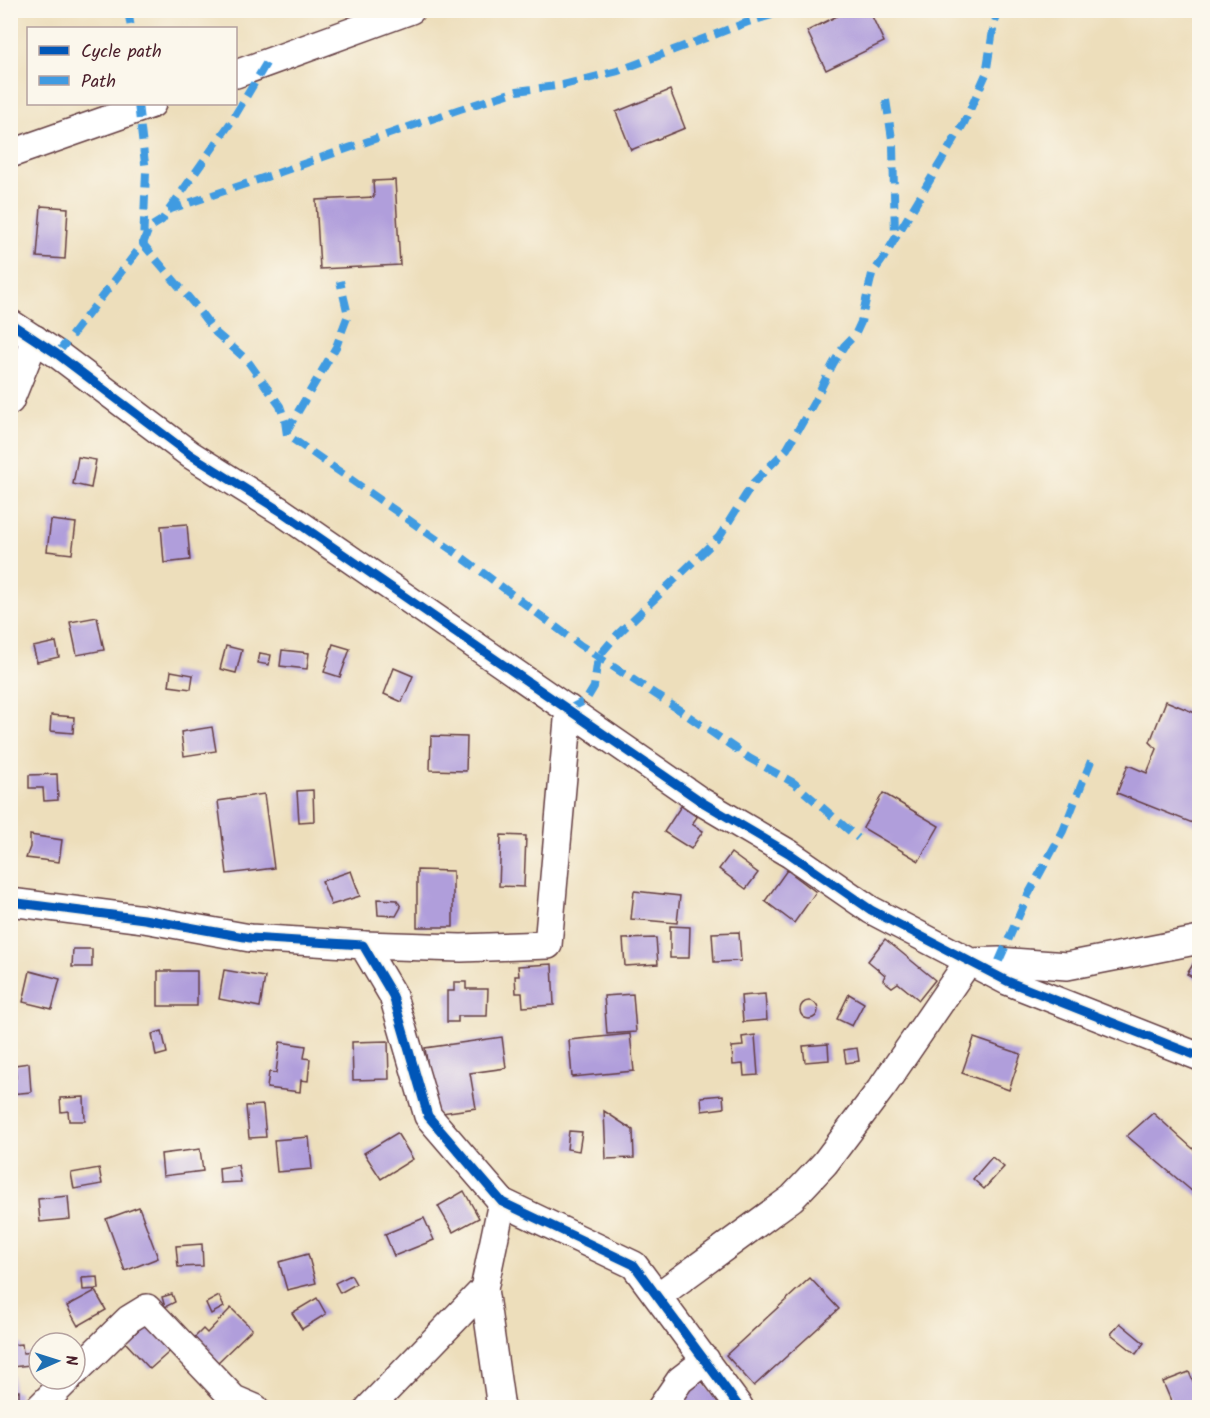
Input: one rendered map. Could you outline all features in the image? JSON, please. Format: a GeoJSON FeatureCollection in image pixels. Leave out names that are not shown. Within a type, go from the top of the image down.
{"type":"FeatureCollection","features":[{"type":"Feature","properties":{"kind":"street"},"geometry":{"type":"LineString","coordinates":[[237,74],[411,10]]}},
{"type":"Feature","properties":{"kind":"street"},"geometry":{"type":"LineString","coordinates":[[10,154],[149,105]]}},
{"type":"Feature","properties":{"kind":"street"},"geometry":{"type":"LineString","coordinates":[[10,323],[35,339],[191,456],[282,512],[702,802],[790,854],[871,910],[1007,981],[1200,1057]]}},
{"type":"Feature","properties":{"kind":"street"},"geometry":{"type":"LineString","coordinates":[[10,400],[35,339]]}},
{"type":"Feature","properties":{"kind":"street"},"geometry":{"type":"LineString","coordinates":[[10,902],[133,918],[250,938],[461,948],[548,945],[569,709]]}},
{"type":"Feature","properties":{"kind":"street"},"geometry":{"type":"LineString","coordinates":[[968,962],[999,961],[1067,966],[1200,940]]}},
{"type":"Feature","properties":{"kind":"street"},"geometry":{"type":"LineString","coordinates":[[363,945],[393,996],[428,1116],[502,1202],[634,1265],[740,1407]]}},
{"type":"Feature","properties":{"kind":"street"},"geometry":{"type":"LineString","coordinates":[[658,1296],[792,1198],[825,1163],[884,1086],[968,962]]}},
{"type":"Feature","properties":{"kind":"street"},"geometry":{"type":"LineString","coordinates":[[501,1407],[484,1289],[502,1202]]}},
{"type":"Feature","properties":{"kind":"street"},"geometry":{"type":"LineString","coordinates":[[369,1407],[484,1289]]}},
{"type":"Feature","properties":{"kind":"street"},"geometry":{"type":"LineString","coordinates":[[87,1360],[129,1319],[147,1308],[234,1399],[255,1407]]}},
{"type":"Feature","properties":{"kind":"street"},"geometry":{"type":"LineString","coordinates":[[661,1407],[680,1380],[705,1360]]}},
{"type":"Feature","properties":{"kind":"street"},"geometry":{"type":"LineString","coordinates":[[39,1407],[56,1391]]}},
{"type":"Feature","properties":{"kind":"building"},"geometry":{"type":"Polygon","coordinates":[[[849,10],[869,10],[884,42],[826,70],[807,31],[849,10]]]}},
{"type":"Feature","properties":{"kind":"building"},"geometry":{"type":"Polygon","coordinates":[[[670,90],[685,128],[631,150],[616,112],[670,90]]]}},
{"type":"Feature","properties":{"kind":"building"},"geometry":{"type":"Polygon","coordinates":[[[395,180],[400,265],[320,269],[316,200],[374,197],[373,181],[395,180]]]}},
{"type":"Feature","properties":{"kind":"building"},"geometry":{"type":"Polygon","coordinates":[[[41,206],[68,208],[65,259],[37,257],[41,206]]]}},
{"type":"Feature","properties":{"kind":"building"},"geometry":{"type":"Polygon","coordinates":[[[78,457],[96,460],[91,488],[73,484],[78,457]]]}},
{"type":"Feature","properties":{"kind":"building"},"geometry":{"type":"Polygon","coordinates":[[[51,520],[76,523],[72,554],[47,551],[51,520]]]}},
{"type":"Feature","properties":{"kind":"building"},"geometry":{"type":"Polygon","coordinates":[[[187,524],[190,560],[164,563],[161,526],[187,524]]]}},
{"type":"Feature","properties":{"kind":"building"},"geometry":{"type":"Polygon","coordinates":[[[97,617],[104,650],[77,655],[70,622],[97,617]]]}},
{"type":"Feature","properties":{"kind":"building"},"geometry":{"type":"Polygon","coordinates":[[[56,642],[59,657],[37,662],[33,647],[56,642]]]}},
{"type":"Feature","properties":{"kind":"building"},"geometry":{"type":"Polygon","coordinates":[[[333,644],[350,649],[340,677],[324,672],[333,644]]]}},
{"type":"Feature","properties":{"kind":"building"},"geometry":{"type":"Polygon","coordinates":[[[226,646],[242,650],[236,673],[220,669],[226,646]]]}},
{"type":"Feature","properties":{"kind":"building"},"geometry":{"type":"Polygon","coordinates":[[[282,650],[309,653],[307,669],[280,666],[282,650]]]}},
{"type":"Feature","properties":{"kind":"building"},"geometry":{"type":"Polygon","coordinates":[[[260,653],[271,655],[269,665],[258,663],[260,653]]]}},
{"type":"Feature","properties":{"kind":"building"},"geometry":{"type":"Polygon","coordinates":[[[394,668],[413,676],[402,702],[384,694],[394,668]]]}},
{"type":"Feature","properties":{"kind":"building"},"geometry":{"type":"Polygon","coordinates":[[[171,671],[193,675],[191,689],[169,686],[171,671]]]}},
{"type":"Feature","properties":{"kind":"building"},"geometry":{"type":"Polygon","coordinates":[[[1166,701],[1200,715],[1200,826],[1117,793],[1128,765],[1147,773],[1157,749],[1150,742],[1166,701]]]}},
{"type":"Feature","properties":{"kind":"building"},"geometry":{"type":"Polygon","coordinates":[[[51,715],[74,717],[73,733],[50,731],[51,715]]]}},
{"type":"Feature","properties":{"kind":"building"},"geometry":{"type":"Polygon","coordinates":[[[212,727],[216,751],[184,756],[181,732],[212,727]]]}},
{"type":"Feature","properties":{"kind":"building"},"geometry":{"type":"Polygon","coordinates":[[[431,736],[467,737],[466,771],[430,770],[431,736]]]}},
{"type":"Feature","properties":{"kind":"building"},"geometry":{"type":"Polygon","coordinates":[[[57,774],[58,800],[44,801],[43,788],[29,788],[29,775],[57,774]]]}},
{"type":"Feature","properties":{"kind":"building"},"geometry":{"type":"Polygon","coordinates":[[[313,790],[314,821],[299,822],[297,791],[313,790]]]}},
{"type":"Feature","properties":{"kind":"building"},"geometry":{"type":"Polygon","coordinates":[[[883,793],[939,826],[919,861],[863,828],[883,793]]]}},
{"type":"Feature","properties":{"kind":"building"},"geometry":{"type":"Polygon","coordinates":[[[264,794],[274,868],[227,874],[218,801],[264,794]]]}},
{"type":"Feature","properties":{"kind":"building"},"geometry":{"type":"Polygon","coordinates":[[[681,806],[697,817],[692,824],[703,831],[691,849],[664,832],[681,806]]]}},
{"type":"Feature","properties":{"kind":"building"},"geometry":{"type":"Polygon","coordinates":[[[30,835],[62,840],[59,862],[26,858],[30,847],[30,835]]]}},
{"type":"Feature","properties":{"kind":"building"},"geometry":{"type":"Polygon","coordinates":[[[501,835],[526,836],[524,887],[499,886],[501,835]]]}},
{"type":"Feature","properties":{"kind":"building"},"geometry":{"type":"Polygon","coordinates":[[[731,853],[758,873],[746,889],[719,869],[731,853]]]}},
{"type":"Feature","properties":{"kind":"building"},"geometry":{"type":"Polygon","coordinates":[[[417,870],[453,871],[453,927],[417,927],[417,870]]]}},
{"type":"Feature","properties":{"kind":"building"},"geometry":{"type":"Polygon","coordinates":[[[787,870],[816,892],[794,923],[765,901],[787,870]]]}},
{"type":"Feature","properties":{"kind":"building"},"geometry":{"type":"Polygon","coordinates":[[[351,871],[360,896],[331,905],[322,881],[351,871]]]}},
{"type":"Feature","properties":{"kind":"building"},"geometry":{"type":"Polygon","coordinates":[[[634,891],[680,896],[677,923],[631,919],[634,891]]]}},
{"type":"Feature","properties":{"kind":"building"},"geometry":{"type":"Polygon","coordinates":[[[377,899],[397,900],[401,907],[396,916],[378,915],[377,899]]]}},
{"type":"Feature","properties":{"kind":"building"},"geometry":{"type":"Polygon","coordinates":[[[670,926],[690,927],[689,958],[670,958],[670,926]]]}},
{"type":"Feature","properties":{"kind":"building"},"geometry":{"type":"Polygon","coordinates":[[[739,932],[741,961],[714,962],[712,933],[739,932]]]}},
{"type":"Feature","properties":{"kind":"building"},"geometry":{"type":"Polygon","coordinates":[[[656,938],[658,964],[625,966],[623,939],[656,938]]]}},
{"type":"Feature","properties":{"kind":"building"},"geometry":{"type":"Polygon","coordinates":[[[885,939],[935,980],[919,1000],[898,983],[892,987],[883,980],[885,975],[868,961],[885,939]]]}},
{"type":"Feature","properties":{"kind":"building"},"geometry":{"type":"Polygon","coordinates":[[[73,949],[92,949],[92,967],[72,967],[73,949]]]}},
{"type":"Feature","properties":{"kind":"building"},"geometry":{"type":"Polygon","coordinates":[[[1200,953],[1200,981],[1187,974],[1200,953]]]}},
{"type":"Feature","properties":{"kind":"building"},"geometry":{"type":"Polygon","coordinates":[[[552,964],[554,1005],[523,1007],[522,993],[516,993],[515,976],[519,976],[518,966],[552,964]]]}},
{"type":"Feature","properties":{"kind":"building"},"geometry":{"type":"Polygon","coordinates":[[[224,970],[265,977],[260,1007],[219,999],[224,970]]]}},
{"type":"Feature","properties":{"kind":"building"},"geometry":{"type":"Polygon","coordinates":[[[30,971],[60,979],[52,1009],[23,1002],[30,971]]]}},
{"type":"Feature","properties":{"kind":"building"},"geometry":{"type":"Polygon","coordinates":[[[158,971],[197,971],[197,1006],[158,1006],[158,971]]]}},
{"type":"Feature","properties":{"kind":"building"},"geometry":{"type":"Polygon","coordinates":[[[454,982],[466,982],[466,989],[488,989],[487,1016],[458,1016],[458,1022],[447,1022],[447,991],[454,991],[454,982]]]}},
{"type":"Feature","properties":{"kind":"building"},"geometry":{"type":"Polygon","coordinates":[[[633,994],[636,1032],[607,1034],[604,996],[633,994]]]}},
{"type":"Feature","properties":{"kind":"building"},"geometry":{"type":"Polygon","coordinates":[[[765,994],[767,1020],[743,1022],[741,996],[765,994]]]}},
{"type":"Feature","properties":{"kind":"building"},"geometry":{"type":"Polygon","coordinates":[[[849,994],[864,1003],[852,1026],[837,1019],[849,994]]]}},
{"type":"Feature","properties":{"kind":"building"},"geometry":{"type":"Polygon","coordinates":[[[805,1001],[813,1001],[818,1006],[816,1017],[805,1019],[800,1014],[800,1006],[805,1001]]]}},
{"type":"Feature","properties":{"kind":"building"},"geometry":{"type":"Polygon","coordinates":[[[162,1031],[167,1053],[156,1056],[152,1034],[162,1031]]]}},
{"type":"Feature","properties":{"kind":"building"},"geometry":{"type":"Polygon","coordinates":[[[630,1034],[634,1071],[572,1077],[569,1040],[630,1034]]]}},
{"type":"Feature","properties":{"kind":"building"},"geometry":{"type":"Polygon","coordinates":[[[755,1035],[758,1075],[744,1076],[743,1064],[733,1065],[732,1047],[743,1046],[742,1037],[755,1035]]]}},
{"type":"Feature","properties":{"kind":"building"},"geometry":{"type":"Polygon","coordinates":[[[502,1037],[506,1068],[470,1073],[476,1108],[435,1114],[425,1048],[502,1037]]]}},
{"type":"Feature","properties":{"kind":"building"},"geometry":{"type":"Polygon","coordinates":[[[974,1038],[1021,1054],[1009,1090],[962,1073],[974,1038]]]}},
{"type":"Feature","properties":{"kind":"building"},"geometry":{"type":"Polygon","coordinates":[[[388,1041],[389,1079],[353,1080],[352,1042],[388,1041]]]}},
{"type":"Feature","properties":{"kind":"building"},"geometry":{"type":"Polygon","coordinates":[[[280,1042],[306,1046],[304,1058],[310,1059],[308,1081],[301,1080],[300,1092],[267,1088],[269,1072],[276,1073],[280,1042]]]}},
{"type":"Feature","properties":{"kind":"building"},"geometry":{"type":"Polygon","coordinates":[[[828,1044],[829,1060],[805,1062],[803,1046],[828,1044]]]}},
{"type":"Feature","properties":{"kind":"building"},"geometry":{"type":"Polygon","coordinates":[[[857,1048],[859,1061],[846,1063],[844,1050],[857,1048]]]}},
{"type":"Feature","properties":{"kind":"building"},"geometry":{"type":"Polygon","coordinates":[[[29,1063],[31,1092],[10,1094],[10,1079],[16,1078],[15,1065],[29,1063]]]}},
{"type":"Feature","properties":{"kind":"building"},"geometry":{"type":"Polygon","coordinates":[[[723,1095],[724,1108],[702,1111],[701,1097],[723,1095]]]}},
{"type":"Feature","properties":{"kind":"building"},"geometry":{"type":"Polygon","coordinates":[[[84,1097],[85,1121],[69,1121],[68,1111],[61,1112],[60,1098],[84,1097]]]}},
{"type":"Feature","properties":{"kind":"building"},"geometry":{"type":"Polygon","coordinates":[[[263,1105],[266,1137],[249,1138],[246,1106],[263,1105]]]}},
{"type":"Feature","properties":{"kind":"building"},"geometry":{"type":"Polygon","coordinates":[[[604,1111],[633,1130],[634,1158],[606,1159],[604,1111]]]}},
{"type":"Feature","properties":{"kind":"building"},"geometry":{"type":"Polygon","coordinates":[[[1153,1113],[1200,1155],[1200,1198],[1127,1136],[1153,1113]]]}},
{"type":"Feature","properties":{"kind":"building"},"geometry":{"type":"Polygon","coordinates":[[[569,1131],[582,1132],[579,1151],[567,1149],[569,1131]]]}},
{"type":"Feature","properties":{"kind":"building"},"geometry":{"type":"Polygon","coordinates":[[[397,1133],[413,1159],[381,1179],[364,1153],[397,1133]]]}},
{"type":"Feature","properties":{"kind":"building"},"geometry":{"type":"Polygon","coordinates":[[[309,1137],[312,1169],[277,1172],[274,1140],[309,1137]]]}},
{"type":"Feature","properties":{"kind":"building"},"geometry":{"type":"Polygon","coordinates":[[[200,1149],[203,1171],[163,1176],[161,1154],[200,1149]]]}},
{"type":"Feature","properties":{"kind":"building"},"geometry":{"type":"Polygon","coordinates":[[[992,1157],[1004,1167],[984,1189],[973,1179],[992,1157]]]}},
{"type":"Feature","properties":{"kind":"building"},"geometry":{"type":"Polygon","coordinates":[[[238,1165],[241,1182],[220,1183],[219,1168],[238,1165]]]}},
{"type":"Feature","properties":{"kind":"building"},"geometry":{"type":"Polygon","coordinates":[[[99,1168],[102,1184],[74,1189],[71,1173],[99,1168]]]}},
{"type":"Feature","properties":{"kind":"building"},"geometry":{"type":"Polygon","coordinates":[[[464,1191],[479,1218],[453,1232],[438,1206],[464,1191]]]}},
{"type":"Feature","properties":{"kind":"building"},"geometry":{"type":"Polygon","coordinates":[[[68,1196],[70,1219],[40,1222],[38,1199],[68,1196]]]}},
{"type":"Feature","properties":{"kind":"building"},"geometry":{"type":"Polygon","coordinates":[[[139,1207],[158,1258],[125,1271],[106,1219],[139,1207]]]}},
{"type":"Feature","properties":{"kind":"building"},"geometry":{"type":"Polygon","coordinates":[[[424,1218],[434,1240],[394,1256],[385,1234],[424,1218]]]}},
{"type":"Feature","properties":{"kind":"building"},"geometry":{"type":"Polygon","coordinates":[[[202,1244],[203,1266],[178,1267],[176,1246],[202,1244]]]}},
{"type":"Feature","properties":{"kind":"building"},"geometry":{"type":"Polygon","coordinates":[[[308,1254],[316,1283],[287,1290],[279,1262],[308,1254]]]}},
{"type":"Feature","properties":{"kind":"building"},"geometry":{"type":"Polygon","coordinates":[[[351,1275],[356,1284],[340,1293],[335,1283],[351,1275]]]}},
{"type":"Feature","properties":{"kind":"building"},"geometry":{"type":"Polygon","coordinates":[[[98,1277],[99,1289],[83,1290],[82,1278],[98,1277]]]}},
{"type":"Feature","properties":{"kind":"building"},"geometry":{"type":"Polygon","coordinates":[[[810,1278],[839,1309],[754,1386],[726,1355],[810,1278]]]}},
{"type":"Feature","properties":{"kind":"building"},"geometry":{"type":"Polygon","coordinates":[[[95,1291],[106,1310],[78,1326],[67,1306],[95,1291]]]}},
{"type":"Feature","properties":{"kind":"building"},"geometry":{"type":"Polygon","coordinates":[[[172,1294],[175,1302],[165,1307],[162,1297],[172,1294]]]}},
{"type":"Feature","properties":{"kind":"building"},"geometry":{"type":"Polygon","coordinates":[[[219,1296],[224,1307],[211,1314],[206,1303],[219,1296]]]}},
{"type":"Feature","properties":{"kind":"building"},"geometry":{"type":"Polygon","coordinates":[[[317,1298],[326,1314],[302,1329],[292,1313],[317,1298]]]}},
{"type":"Feature","properties":{"kind":"building"},"geometry":{"type":"Polygon","coordinates":[[[231,1308],[252,1329],[215,1365],[191,1341],[203,1329],[207,1333],[231,1308]]]}},
{"type":"Feature","properties":{"kind":"building"},"geometry":{"type":"Polygon","coordinates":[[[152,1318],[176,1346],[150,1369],[125,1342],[152,1318]]]}},
{"type":"Feature","properties":{"kind":"building"},"geometry":{"type":"Polygon","coordinates":[[[1120,1323],[1144,1343],[1136,1354],[1111,1334],[1120,1323]]]}},
{"type":"Feature","properties":{"kind":"building"},"geometry":{"type":"Polygon","coordinates":[[[22,1344],[23,1353],[27,1353],[27,1365],[12,1367],[10,1345],[22,1344]]]}},
{"type":"Feature","properties":{"kind":"building"},"geometry":{"type":"Polygon","coordinates":[[[1189,1372],[1200,1397],[1200,1408],[1174,1408],[1163,1382],[1189,1372]]]}},
{"type":"Feature","properties":{"kind":"building"},"geometry":{"type":"Polygon","coordinates":[[[10,1375],[13,1375],[14,1391],[19,1391],[19,1406],[10,1406],[10,1375]]]}},
{"type":"Feature","properties":{"kind":"building"},"geometry":{"type":"Polygon","coordinates":[[[699,1378],[726,1408],[681,1408],[675,1401],[699,1378]]]}},
{"type":"Feature","properties":{"kind":"marked path"},"geometry":{"type":"LineString","coordinates":[[128,10],[131,27]]}},
{"type":"Feature","properties":{"kind":"marked path"},"geometry":{"type":"LineString","coordinates":[[569,709],[586,700],[594,687],[598,657],[617,635],[719,537],[754,482],[787,449],[833,364],[844,346],[855,335],[861,322],[872,274],[964,123],[986,74],[994,24],[1000,10]]}},
{"type":"Feature","properties":{"kind":"marked path"},"geometry":{"type":"LineString","coordinates":[[168,210],[460,109],[517,91],[563,85],[618,71],[748,22],[782,12]]}},
{"type":"Feature","properties":{"kind":"marked path"},"geometry":{"type":"LineString","coordinates":[[57,354],[143,244],[149,228],[162,220],[231,122],[267,62]]}},
{"type":"Feature","properties":{"kind":"marked path"},"geometry":{"type":"LineString","coordinates":[[886,100],[893,145],[895,237]]}},
{"type":"Feature","properties":{"kind":"marked path"},"geometry":{"type":"LineString","coordinates":[[138,105],[146,172],[143,244],[216,333],[247,360],[280,406],[287,435],[459,555],[580,645],[749,758],[794,783],[858,838]]}},
{"type":"Feature","properties":{"kind":"marked path"},"geometry":{"type":"LineString","coordinates":[[286,432],[336,347],[348,315],[340,281]]}},
{"type":"Feature","properties":{"kind":"marked path"},"geometry":{"type":"LineString","coordinates":[[999,961],[1028,895],[1063,831],[1091,761]]}},
{"type":"Feature","properties":{"kind":"cycle path"},"geometry":{"type":"LineString","coordinates":[[10,323],[57,354],[191,455],[282,512],[702,802],[790,854],[871,910],[1007,981],[1200,1057]]}},
{"type":"Feature","properties":{"kind":"cycle path"},"geometry":{"type":"LineString","coordinates":[[10,902],[144,919],[250,938],[363,945],[393,996],[428,1116],[502,1202],[634,1265],[740,1408]]}}]}
